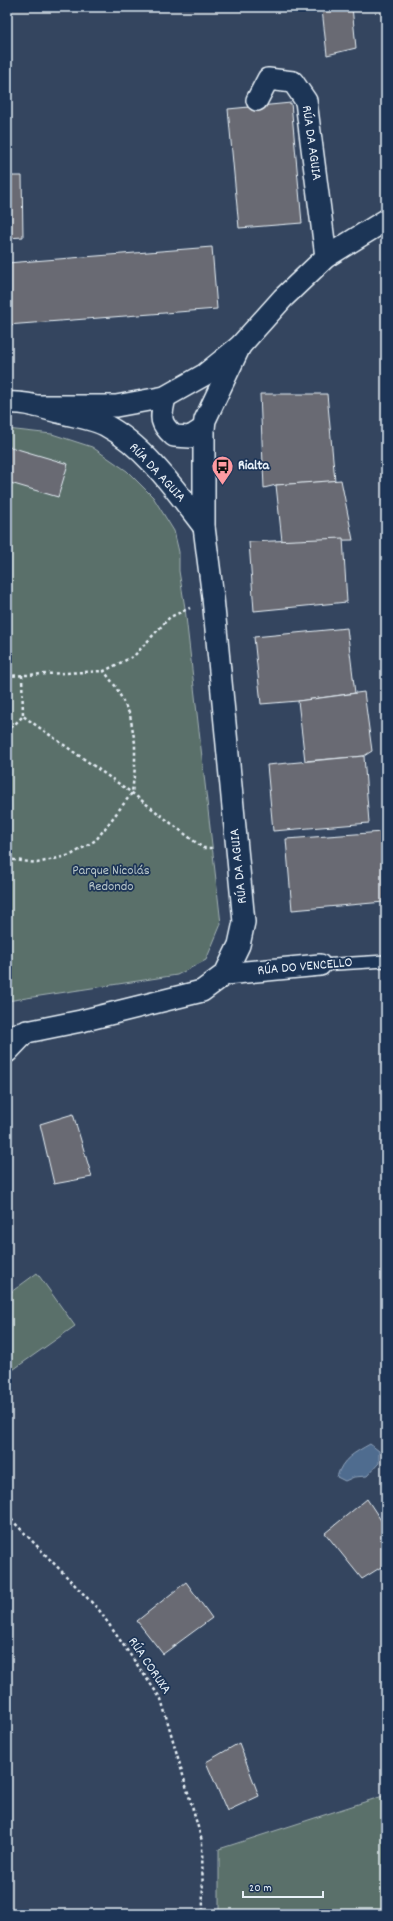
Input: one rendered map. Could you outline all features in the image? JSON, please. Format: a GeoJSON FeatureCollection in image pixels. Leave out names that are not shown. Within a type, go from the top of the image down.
{"type":"FeatureCollection","features":[{"type":"Feature","properties":{"kind":"street","name":"RÚA DA AGUIA"},"geometry":{"type":"LineString","coordinates":[[257,100],[268,79],[293,82],[306,101],[326,257]]}},
{"type":"Feature","properties":{"kind":"street","name":"RÚA DA AGUIA"},"geometry":{"type":"LineString","coordinates":[[35,406],[116,406],[165,396],[204,375],[240,346],[283,298],[326,257],[386,220]]}},
{"type":"Feature","properties":{"kind":"street","name":"RÚA DA AGUIA"},"geometry":{"type":"LineString","coordinates":[[17,1033],[80,1021],[202,991],[225,974],[239,945],[244,922],[213,598],[204,527],[204,428],[205,420],[240,346]]}},
{"type":"Feature","properties":{"kind":"street"},"geometry":{"type":"LineString","coordinates":[[165,396],[161,418],[163,426],[174,436],[190,436],[204,428]]}},
{"type":"Feature","properties":{"kind":"street","name":"RÚA DA AGUIA"},"geometry":{"type":"LineString","coordinates":[[9,402],[35,406],[104,425],[132,444],[171,484],[204,527]]}},
{"type":"Feature","properties":{"kind":"street","name":"RÚA DO VENCELLO"},"geometry":{"type":"LineString","coordinates":[[225,974],[320,965]]}},
{"type":"Feature","properties":{"kind":"street"},"geometry":{"type":"LineString","coordinates":[[7,1052],[17,1033]]}},
{"type":"Feature","properties":{"kind":"lane","name":"RÚA DO VENCELLO"},"geometry":{"type":"LineString","coordinates":[[320,965],[386,961]]}},
{"type":"Feature","properties":{"kind":"path"},"geometry":{"type":"LineString","coordinates":[[7,676],[104,672],[134,656],[170,616],[213,598]]}},
{"type":"Feature","properties":{"kind":"path"},"geometry":{"type":"LineString","coordinates":[[7,859],[37,863],[70,855],[96,840],[132,793],[135,766],[135,743],[130,715],[116,687],[104,672]]}},
{"type":"Feature","properties":{"kind":"path"},"geometry":{"type":"LineString","coordinates":[[7,732],[23,716],[22,675]]}},
{"type":"Feature","properties":{"kind":"path"},"geometry":{"type":"LineString","coordinates":[[23,716],[132,793],[203,848],[237,848]]}},
{"type":"Feature","properties":{"kind":"path","name":"RÚA CORUXA"},"geometry":{"type":"LineString","coordinates":[[7,1515],[99,1610],[162,1699],[202,1840],[203,1914]]}},
{"type":"Feature","properties":{"kind":"green space","name":"Parque Nicolás Redondo"},"geometry":{"type":"Polygon","coordinates":[[[7,429],[52,434],[92,447],[127,471],[153,497],[174,531],[179,552],[179,571],[185,608],[221,924],[206,960],[177,975],[7,1001],[7,429]]]}},
{"type":"Feature","properties":{"kind":"green space"},"geometry":{"type":"Polygon","coordinates":[[[37,1273],[75,1326],[7,1374],[7,1295],[37,1273]]]}},
{"type":"Feature","properties":{"kind":"green space"},"geometry":{"type":"Polygon","coordinates":[[[386,1795],[386,1914],[219,1914],[219,1849],[386,1795]]]}},
{"type":"Feature","properties":{"kind":"water"},"geometry":{"type":"Polygon","coordinates":[[[370,1444],[379,1451],[379,1463],[367,1476],[354,1477],[345,1481],[337,1477],[345,1461],[349,1457],[370,1444]]]}},
{"type":"Feature","properties":{"kind":"building"},"geometry":{"type":"Polygon","coordinates":[[[352,7],[356,48],[327,55],[322,9],[352,7]]]}},
{"type":"Feature","properties":{"kind":"building"},"geometry":{"type":"Polygon","coordinates":[[[291,103],[302,223],[239,228],[228,109],[291,103]]]}},
{"type":"Feature","properties":{"kind":"building"},"geometry":{"type":"Polygon","coordinates":[[[7,176],[22,176],[23,237],[7,238],[7,176]]]}},
{"type":"Feature","properties":{"kind":"building"},"geometry":{"type":"Polygon","coordinates":[[[212,247],[217,309],[7,325],[7,263],[212,247]]]}},
{"type":"Feature","properties":{"kind":"building"},"geometry":{"type":"Polygon","coordinates":[[[260,394],[327,394],[335,481],[276,485],[264,488],[260,394]]]}},
{"type":"Feature","properties":{"kind":"building"},"geometry":{"type":"Polygon","coordinates":[[[7,446],[68,464],[58,497],[7,482],[7,446]]]}},
{"type":"Feature","properties":{"kind":"building"},"geometry":{"type":"Polygon","coordinates":[[[341,480],[353,540],[282,541],[276,485],[341,480]]]}},
{"type":"Feature","properties":{"kind":"building"},"geometry":{"type":"Polygon","coordinates":[[[343,538],[347,602],[254,611],[249,542],[343,538]]]}},
{"type":"Feature","properties":{"kind":"building"},"geometry":{"type":"Polygon","coordinates":[[[347,628],[355,693],[298,701],[261,704],[254,637],[347,628]]]}},
{"type":"Feature","properties":{"kind":"building"},"geometry":{"type":"Polygon","coordinates":[[[364,692],[372,751],[364,756],[305,761],[298,701],[364,692]]]}},
{"type":"Feature","properties":{"kind":"building"},"geometry":{"type":"Polygon","coordinates":[[[364,756],[369,823],[273,831],[267,765],[364,756]]]}},
{"type":"Feature","properties":{"kind":"building"},"geometry":{"type":"Polygon","coordinates":[[[383,832],[384,845],[386,845],[386,911],[384,902],[292,910],[286,839],[383,832]]]}},
{"type":"Feature","properties":{"kind":"building"},"geometry":{"type":"Polygon","coordinates":[[[73,1114],[92,1177],[54,1184],[40,1124],[73,1114]]]}},
{"type":"Feature","properties":{"kind":"building"},"geometry":{"type":"Polygon","coordinates":[[[367,1499],[386,1528],[386,1564],[362,1579],[325,1533],[367,1499]]]}},
{"type":"Feature","properties":{"kind":"building"},"geometry":{"type":"Polygon","coordinates":[[[186,1582],[212,1618],[163,1654],[137,1621],[186,1582]]]}},
{"type":"Feature","properties":{"kind":"building"},"geometry":{"type":"Polygon","coordinates":[[[386,1639],[386,1647],[382,1641],[386,1639]]]}},
{"type":"Feature","properties":{"kind":"building"},"geometry":{"type":"Polygon","coordinates":[[[239,1743],[259,1796],[227,1811],[206,1762],[239,1743]]]}},
{"type":"Feature","properties":{"kind":"place","name":"Rialta"},"geometry":{"type":"Point","coordinates":[223,486]}}]}
